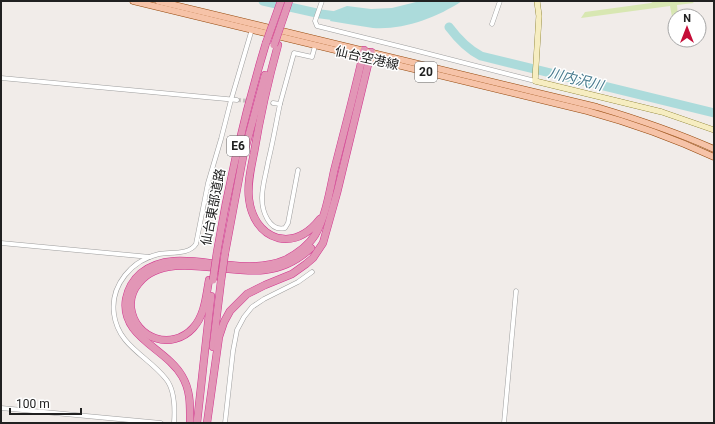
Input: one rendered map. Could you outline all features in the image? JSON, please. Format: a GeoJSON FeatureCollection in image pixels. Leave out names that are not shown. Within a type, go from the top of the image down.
{"type":"FeatureCollection","features":[{"type":"Feature","properties":{"kind":"highway","name":"仙台東部道路"},"geometry":{"type":"LineString","coordinates":[[197,423],[215,252],[248,105],[266,43],[281,1]]}},
{"type":"Feature","properties":{"kind":"highway","name":"仙台東部道路"},"geometry":{"type":"LineString","coordinates":[[206,423],[221,281],[243,157],[260,94],[289,1]]}},
{"type":"Feature","properties":{"kind":"highway"},"geometry":{"type":"LineString","coordinates":[[276,45],[249,180],[250,206],[255,219],[263,230],[276,238],[284,239],[298,237],[315,225],[323,216]]}},
{"type":"Feature","properties":{"kind":"highway"},"geometry":{"type":"LineString","coordinates":[[190,423],[189,392],[182,377],[168,359],[136,332],[128,319],[125,307],[127,293],[137,277],[148,268],[160,263],[176,260],[239,266],[268,265],[283,261],[297,254],[310,242],[318,231],[323,216],[366,55]]}},
{"type":"Feature","properties":{"kind":"highway"},"geometry":{"type":"LineString","coordinates":[[206,423],[219,337],[224,322],[230,311],[247,294],[292,274],[306,264],[313,258],[323,243],[337,193],[366,55]]}},
{"type":"Feature","properties":{"kind":"highway"},"geometry":{"type":"LineString","coordinates":[[211,280],[202,314],[187,334],[173,340],[159,340],[146,334],[136,324],[132,312],[131,299],[136,287],[146,276],[160,269],[176,266],[196,266],[249,271],[275,269],[290,263],[304,254],[326,229]]}},
{"type":"Feature","properties":{"kind":"main road","name":"仙台空港線"},"geometry":{"type":"LineString","coordinates":[[133,1],[252,29],[315,46],[366,55],[597,107],[628,116],[696,140],[714,149]]}},
{"type":"Feature","properties":{"kind":"main road","name":"仙台空港線"},"geometry":{"type":"LineString","coordinates":[[158,1],[618,119],[674,139],[714,157]]}},
{"type":"Feature","properties":{"kind":"street"},"geometry":{"type":"LineString","coordinates":[[492,24],[500,1]]}},
{"type":"Feature","properties":{"kind":"street"},"geometry":{"type":"LineString","coordinates":[[536,79],[539,16],[537,1]]}},
{"type":"Feature","properties":{"kind":"street"},"geometry":{"type":"LineString","coordinates":[[321,3],[315,22],[317,26],[536,79],[662,112],[714,130]]}},
{"type":"Feature","properties":{"kind":"street"},"geometry":{"type":"LineString","coordinates":[[174,423],[174,401],[167,379],[123,339],[119,332],[114,315],[114,299],[119,283],[130,270],[150,257],[187,251],[193,248],[196,244],[208,183],[252,29]]}},
{"type":"Feature","properties":{"kind":"street"},"geometry":{"type":"LineString","coordinates":[[298,170],[288,223],[285,228],[275,228],[270,224],[267,218],[262,199],[263,184],[280,104],[294,53],[312,57],[315,46]]}},
{"type":"Feature","properties":{"kind":"street"},"geometry":{"type":"LineString","coordinates":[[1,78],[237,100]]}},
{"type":"Feature","properties":{"kind":"street"},"geometry":{"type":"LineString","coordinates":[[273,103],[280,104]]}},
{"type":"Feature","properties":{"kind":"street"},"geometry":{"type":"LineString","coordinates":[[1,243],[150,257]]}},
{"type":"Feature","properties":{"kind":"street"},"geometry":{"type":"LineString","coordinates":[[225,423],[233,351],[237,330],[244,317],[252,307],[264,299],[298,282],[312,272]]}},
{"type":"Feature","properties":{"kind":"street"},"geometry":{"type":"LineString","coordinates":[[504,423],[516,291]]}},
{"type":"Feature","properties":{"kind":"street"},"geometry":{"type":"LineString","coordinates":[[1,408],[161,423]]}},
{"type":"Feature","properties":{"kind":"green space"},"geometry":{"type":"Polygon","coordinates":[[[654,1],[691,1],[694,3],[677,5],[677,8],[670,8],[670,6],[581,18],[585,12],[651,3],[654,1]]]}},
{"type":"Feature","properties":{"kind":"water"},"geometry":{"type":"Polygon","coordinates":[[[420,1],[462,1],[431,18],[396,27],[373,28],[330,21],[334,11],[347,6],[371,9],[392,8],[420,1]]]}},
{"type":"Feature","properties":{"kind":"waterway","name":"川内沢川"},"geometry":{"type":"LineString","coordinates":[[263,1],[321,14],[344,17]]}},
{"type":"Feature","properties":{"kind":"waterway","name":"川内沢川"},"geometry":{"type":"LineString","coordinates":[[449,27],[463,43],[481,56],[714,113]]}},
{"type":"Feature","properties":{"kind":"tunnel"},"geometry":{"type":"LineString","coordinates":[[237,100],[250,101]]}}]}
